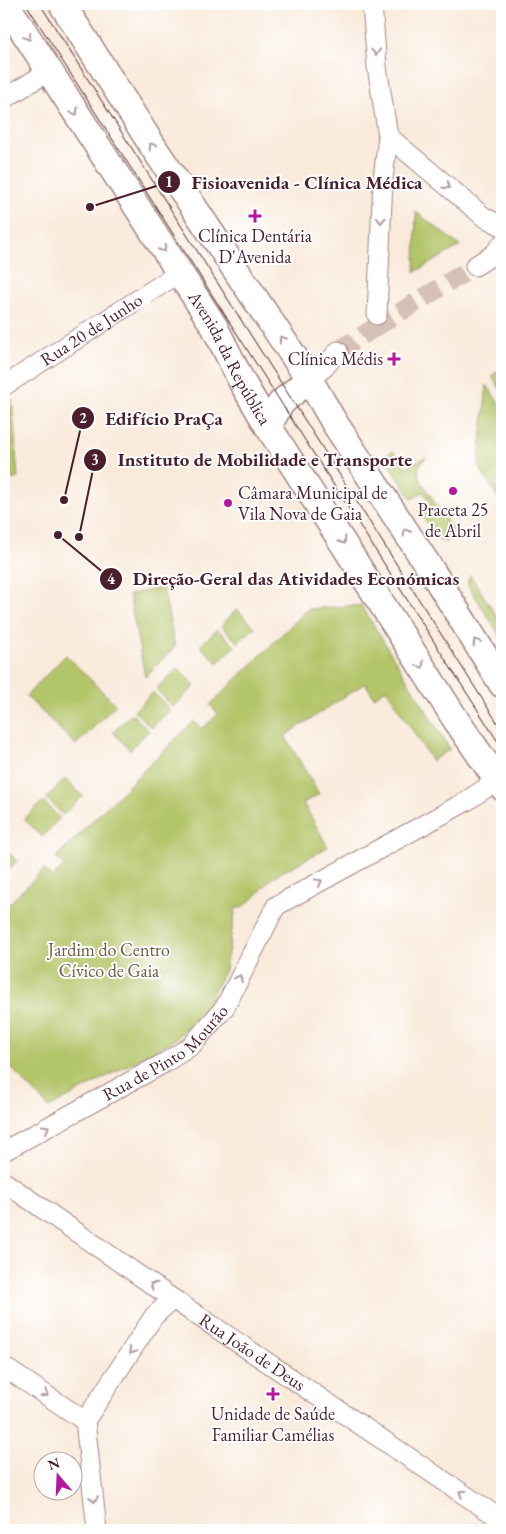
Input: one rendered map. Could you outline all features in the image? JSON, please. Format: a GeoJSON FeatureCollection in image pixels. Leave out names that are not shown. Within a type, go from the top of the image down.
{"type":"FeatureCollection","features":[{"type":"Feature","properties":{"kind":"main road","name":"Avenida da República"},"geometry":{"type":"LineString","coordinates":[[6,4],[214,326],[242,382],[268,426],[461,727],[501,781]]}},
{"type":"Feature","properties":{"kind":"main road"},"geometry":{"type":"LineString","coordinates":[[62,4],[164,162],[309,379],[334,422],[433,573],[502,684]]}},
{"type":"Feature","properties":{"kind":"main road"},"geometry":{"type":"LineString","coordinates":[[268,426],[281,403],[309,379]]}},
{"type":"Feature","properties":{"kind":"street"},"geometry":{"type":"LineString","coordinates":[[372,4],[377,67],[388,136],[383,179],[377,315]]}},
{"type":"Feature","properties":{"kind":"street"},"geometry":{"type":"LineString","coordinates":[[4,99],[49,71]]}},
{"type":"Feature","properties":{"kind":"street"},"geometry":{"type":"LineString","coordinates":[[388,136],[484,217],[502,226]]}},
{"type":"Feature","properties":{"kind":"street"},"geometry":{"type":"LineString","coordinates":[[474,266],[494,254],[502,244]]}},
{"type":"Feature","properties":{"kind":"street","name":"Rua 20 de Junho"},"geometry":{"type":"LineString","coordinates":[[4,386],[179,273]]}},
{"type":"Feature","properties":{"kind":"street"},"geometry":{"type":"LineString","coordinates":[[309,379],[325,367],[338,351]]}},
{"type":"Feature","properties":{"kind":"street","name":"Rua de Pinto Mourão"},"geometry":{"type":"LineString","coordinates":[[4,1151],[166,1062],[191,1046],[224,1007],[276,906],[501,781]]}},
{"type":"Feature","properties":{"kind":"street","name":"Rua João de Deus"},"geometry":{"type":"LineString","coordinates":[[4,1182],[173,1299],[502,1520]]}},
{"type":"Feature","properties":{"kind":"street"},"geometry":{"type":"LineString","coordinates":[[97,1530],[86,1420],[154,1316],[173,1299]]}},
{"type":"Feature","properties":{"kind":"street"},"geometry":{"type":"LineString","coordinates":[[4,1367],[86,1420]]}},
{"type":"Feature","properties":{"kind":"green space"},"geometry":{"type":"Polygon","coordinates":[[[416,212],[460,246],[415,272],[416,212]]]}},
{"type":"Feature","properties":{"kind":"green space"},"geometry":{"type":"Polygon","coordinates":[[[499,370],[502,370],[502,392],[492,376],[499,370]]]}},
{"type":"Feature","properties":{"kind":"green space"},"geometry":{"type":"Polygon","coordinates":[[[487,385],[502,408],[502,493],[498,498],[480,468],[479,461],[487,385]]]}},
{"type":"Feature","properties":{"kind":"green space"},"geometry":{"type":"Polygon","coordinates":[[[12,399],[18,478],[4,482],[4,404],[12,399]]]}},
{"type":"Feature","properties":{"kind":"green space"},"geometry":{"type":"Polygon","coordinates":[[[393,451],[406,467],[426,457],[418,468],[420,479],[457,537],[445,542],[438,539],[419,511],[431,503],[423,492],[412,499],[384,457],[393,451]]]}},
{"type":"Feature","properties":{"kind":"green space"},"geometry":{"type":"Polygon","coordinates":[[[470,575],[502,624],[502,639],[467,584],[470,575]]]}},
{"type":"Feature","properties":{"kind":"green space"},"geometry":{"type":"Polygon","coordinates":[[[163,587],[175,647],[145,677],[129,595],[163,587]]]}},
{"type":"Feature","properties":{"kind":"green space","name":"Jardim do Centro Cívico de Gaia"},"geometry":{"type":"Polygon","coordinates":[[[361,605],[450,749],[432,761],[386,689],[374,697],[365,683],[285,736],[319,794],[303,803],[328,847],[273,877],[254,898],[241,908],[236,908],[225,970],[206,1006],[176,1039],[49,1108],[4,1060],[4,909],[44,869],[52,878],[64,866],[56,857],[194,721],[202,729],[218,714],[210,705],[308,609],[361,605]]]}},
{"type":"Feature","properties":{"kind":"green space"},"geometry":{"type":"Polygon","coordinates":[[[237,609],[255,627],[238,643],[221,626],[237,609]]]}},
{"type":"Feature","properties":{"kind":"green space"},"geometry":{"type":"Polygon","coordinates":[[[217,629],[235,646],[218,663],[200,646],[217,629]]]}},
{"type":"Feature","properties":{"kind":"green space"},"geometry":{"type":"Polygon","coordinates":[[[66,655],[116,705],[76,745],[26,696],[66,655]]]}},
{"type":"Feature","properties":{"kind":"green space"},"geometry":{"type":"Polygon","coordinates":[[[178,668],[195,686],[173,707],[156,689],[178,668]]]}},
{"type":"Feature","properties":{"kind":"green space"},"geometry":{"type":"Polygon","coordinates":[[[153,692],[170,710],[152,728],[134,711],[153,692]]]}},
{"type":"Feature","properties":{"kind":"green space"},"geometry":{"type":"Polygon","coordinates":[[[132,714],[149,731],[130,750],[113,732],[132,714]]]}},
{"type":"Feature","properties":{"kind":"green space"},"geometry":{"type":"Polygon","coordinates":[[[65,779],[83,796],[63,815],[46,798],[65,779]]]}},
{"type":"Feature","properties":{"kind":"green space"},"geometry":{"type":"Polygon","coordinates":[[[43,801],[60,818],[42,837],[24,819],[43,801]]]}},
{"type":"Feature","properties":{"kind":"green space"},"geometry":{"type":"Polygon","coordinates":[[[4,848],[17,861],[4,874],[4,848]]]}},
{"type":"Feature","properties":{"kind":"tunnel"},"geometry":{"type":"LineString","coordinates":[[376,327],[475,266]]}},
{"type":"Feature","properties":{"kind":"tunnel"},"geometry":{"type":"LineString","coordinates":[[338,351],[376,327],[377,317]]}},
{"type":"Feature","properties":{"kind":"tram line"},"geometry":{"type":"LineString","coordinates":[[26,4],[502,748]]}},
{"type":"Feature","properties":{"kind":"tram line"},"geometry":{"type":"LineString","coordinates":[[40,4],[502,730]]}},
{"type":"Feature","properties":{"kind":"place","name":"Fisioavenida - Clínica Médica"},"geometry":{"type":"Point","coordinates":[90,207]}},
{"type":"Feature","properties":{"kind":"place","name":"Clínica Dentária D'Avenida"},"geometry":{"type":"Point","coordinates":[255,216]}},
{"type":"Feature","properties":{"kind":"place","name":"Clínica Médis"},"geometry":{"type":"Point","coordinates":[394,359]}},
{"type":"Feature","properties":{"kind":"place","name":"Praceta 25 de Abril"},"geometry":{"type":"Point","coordinates":[453,491]}},
{"type":"Feature","properties":{"kind":"place","name":"Edifício PraÇa"},"geometry":{"type":"Point","coordinates":[64,500]}},
{"type":"Feature","properties":{"kind":"place","name":"Câmara Municipal de Vila Nova de Gaia"},"geometry":{"type":"Point","coordinates":[228,503]}},
{"type":"Feature","properties":{"kind":"place","name":"Direção-Geral das Atividades Económicas"},"geometry":{"type":"Point","coordinates":[58,535]}},
{"type":"Feature","properties":{"kind":"place","name":"Instituto de Mobilidade e Transporte"},"geometry":{"type":"Point","coordinates":[79,537]}},
{"type":"Feature","properties":{"kind":"place","name":"Unidade de Saúde Familiar Camélias"},"geometry":{"type":"Point","coordinates":[273,1394]}}]}
